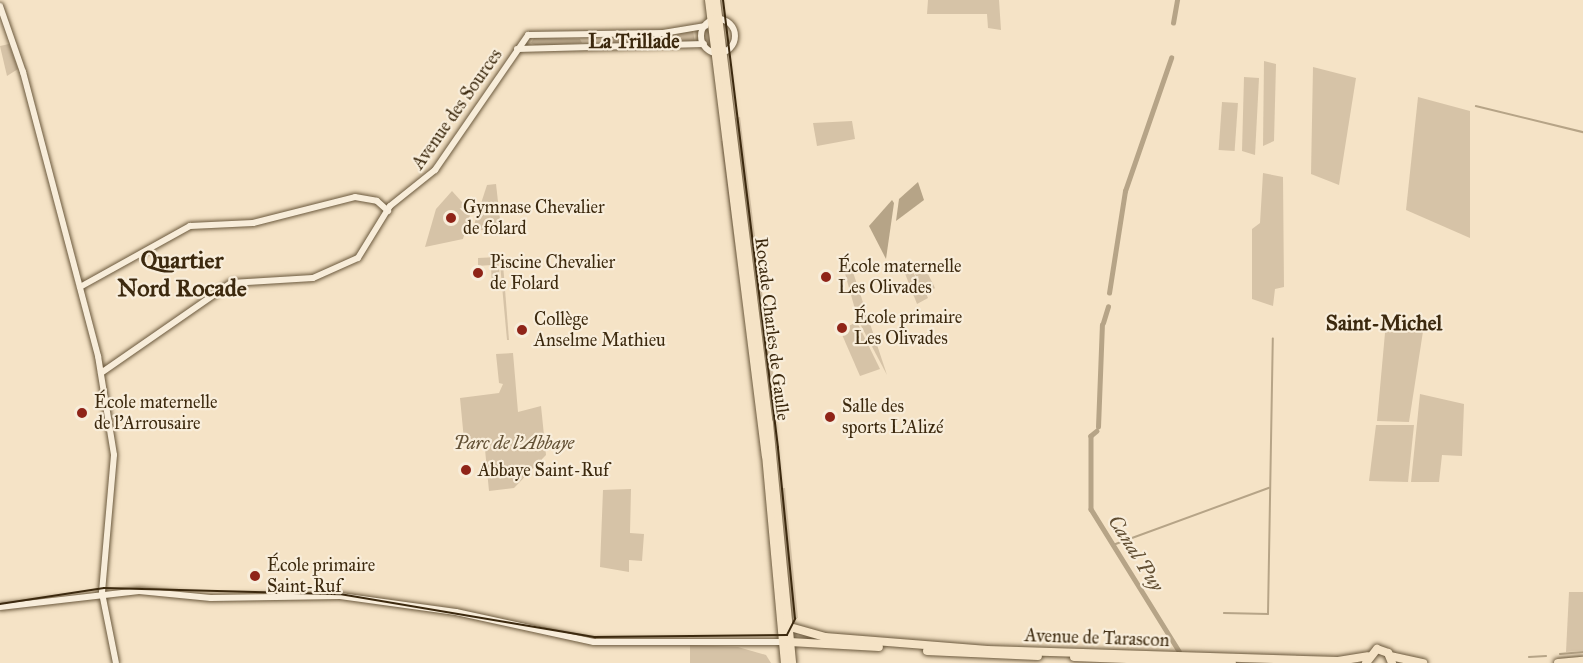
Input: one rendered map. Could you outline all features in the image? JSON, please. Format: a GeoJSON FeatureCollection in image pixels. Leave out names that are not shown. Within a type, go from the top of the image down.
{"type":"FeatureCollection","features":[{"type":"Feature","properties":{"kind":"main road","name":"Rocade Charles de Gaulle"},"geometry":{"type":"LineString","coordinates":[[709,0],[719,52],[789,642],[794,663]]}},
{"type":"Feature","properties":{"kind":"main road","name":"Rocade Charles de Gaulle"},"geometry":{"type":"LineString","coordinates":[[712,22],[716,0]]}},
{"type":"Feature","properties":{"kind":"main road","name":"Avenue de Tarascon"},"geometry":{"type":"LineString","coordinates":[[787,625],[825,637]]}},
{"type":"Feature","properties":{"kind":"main road","name":"Avenue de Tarascon"},"geometry":{"type":"LineString","coordinates":[[789,642],[825,637],[987,650],[1338,661],[1367,659],[1381,650],[1391,659]]}},
{"type":"Feature","properties":{"kind":"main road","name":"Avenue de Tarascon"},"geometry":{"type":"LineString","coordinates":[[789,642],[1232,663]]}},
{"type":"Feature","properties":{"kind":"main road"},"geometry":{"type":"LineString","coordinates":[[785,663],[785,652],[789,642]]}},
{"type":"Feature","properties":{"kind":"main road","name":"Rocade Charles de Gaulle"},"geometry":{"type":"LineString","coordinates":[[794,663],[804,643]]}},
{"type":"Feature","properties":{"kind":"main road"},"geometry":{"type":"LineString","coordinates":[[1391,659],[1423,663]]}},
{"type":"Feature","properties":{"kind":"main road"},"geometry":{"type":"LineString","coordinates":[[1558,663],[1583,661]]}},
{"type":"Feature","properties":{"kind":"street"},"geometry":{"type":"LineString","coordinates":[[0,6],[80,287],[101,374],[114,455],[111,517],[102,593],[116,663]]}},
{"type":"Feature","properties":{"kind":"street","name":"Avenue des Sources"},"geometry":{"type":"LineString","coordinates":[[388,211],[406,197],[439,164],[528,35],[663,33],[712,22]]}},
{"type":"Feature","properties":{"kind":"street"},"geometry":{"type":"LineString","coordinates":[[517,49],[704,44],[719,52],[734,33],[712,22],[704,44]]}},
{"type":"Feature","properties":{"kind":"street"},"geometry":{"type":"LineString","coordinates":[[523,42],[534,49]]}},
{"type":"Feature","properties":{"kind":"street"},"geometry":{"type":"LineString","coordinates":[[80,287],[190,226],[253,223],[354,197],[377,201],[388,211],[384,223],[348,265],[313,278],[231,283],[101,374]]}},
{"type":"Feature","properties":{"kind":"street","name":"Avenue de Tarascon"},"geometry":{"type":"LineString","coordinates":[[0,607],[102,593],[352,597],[605,642],[789,642]]}},
{"type":"Feature","properties":{"kind":"green space"},"geometry":{"type":"Polygon","coordinates":[[[928,0],[999,0],[1001,30],[988,28],[987,14],[927,14],[928,0]]]}},
{"type":"Feature","properties":{"kind":"green space"},"geometry":{"type":"Polygon","coordinates":[[[693,31],[695,43],[666,39],[666,35],[693,31]]]}},
{"type":"Feature","properties":{"kind":"green space"},"geometry":{"type":"Polygon","coordinates":[[[658,35],[658,43],[611,44],[613,37],[658,35]]]}},
{"type":"Feature","properties":{"kind":"green space"},"geometry":{"type":"Polygon","coordinates":[[[534,38],[580,39],[582,43],[537,46],[531,43],[534,38]]]}},
{"type":"Feature","properties":{"kind":"green space"},"geometry":{"type":"Polygon","coordinates":[[[9,44],[18,69],[7,76],[0,46],[9,44]]]}},
{"type":"Feature","properties":{"kind":"green space"},"geometry":{"type":"Polygon","coordinates":[[[1264,61],[1276,64],[1274,141],[1263,146],[1264,61]]]}},
{"type":"Feature","properties":{"kind":"green space"},"geometry":{"type":"Polygon","coordinates":[[[1313,67],[1356,78],[1339,185],[1311,174],[1313,67]]]}},
{"type":"Feature","properties":{"kind":"green space"},"geometry":{"type":"Polygon","coordinates":[[[1244,77],[1259,78],[1255,155],[1242,151],[1244,77]]]}},
{"type":"Feature","properties":{"kind":"green space"},"geometry":{"type":"Polygon","coordinates":[[[1418,97],[1470,111],[1470,238],[1406,210],[1418,97]]]}},
{"type":"Feature","properties":{"kind":"green space"},"geometry":{"type":"Polygon","coordinates":[[[1222,102],[1238,103],[1235,151],[1219,150],[1222,102]]]}},
{"type":"Feature","properties":{"kind":"green space"},"geometry":{"type":"Polygon","coordinates":[[[740,117],[763,300],[759,301],[734,118],[740,117]]]}},
{"type":"Feature","properties":{"kind":"green space"},"geometry":{"type":"Polygon","coordinates":[[[852,121],[855,139],[817,146],[813,123],[852,121]]]}},
{"type":"Feature","properties":{"kind":"green space"},"geometry":{"type":"Polygon","coordinates":[[[721,141],[724,141],[738,274],[721,141]]]}},
{"type":"Feature","properties":{"kind":"green space"},"geometry":{"type":"Polygon","coordinates":[[[1263,173],[1283,177],[1284,287],[1275,289],[1273,306],[1252,299],[1252,229],[1260,223],[1263,173]]]}},
{"type":"Feature","properties":{"kind":"green space"},"geometry":{"type":"Polygon","coordinates":[[[496,184],[501,228],[472,231],[487,185],[496,184]]]}},
{"type":"Feature","properties":{"kind":"green space","name":"Gymnase Chevalier de folard"},"geometry":{"type":"Polygon","coordinates":[[[452,191],[471,212],[463,239],[425,247],[436,209],[452,191]]]}},
{"type":"Feature","properties":{"kind":"green space"},"geometry":{"type":"Polygon","coordinates":[[[498,257],[501,289],[492,290],[491,265],[478,266],[478,258],[498,257]]]}},
{"type":"Feature","properties":{"kind":"green space"},"geometry":{"type":"Polygon","coordinates":[[[848,257],[887,375],[858,320],[841,259],[848,257]]]}},
{"type":"Feature","properties":{"kind":"green space"},"geometry":{"type":"Polygon","coordinates":[[[500,264],[503,264],[509,340],[507,340],[500,264]]]}},
{"type":"Feature","properties":{"kind":"green space"},"geometry":{"type":"Polygon","coordinates":[[[923,264],[935,288],[927,294],[924,289],[928,298],[917,304],[904,271],[910,267],[918,281],[913,269],[923,264]]]}},
{"type":"Feature","properties":{"kind":"green space"},"geometry":{"type":"Polygon","coordinates":[[[759,308],[764,308],[778,407],[772,407],[759,308]]]}},
{"type":"Feature","properties":{"kind":"green space"},"geometry":{"type":"Polygon","coordinates":[[[857,322],[880,369],[860,376],[840,330],[857,322]]]}},
{"type":"Feature","properties":{"kind":"green space"},"geometry":{"type":"Polygon","coordinates":[[[1386,322],[1424,325],[1409,422],[1377,421],[1386,322]]]}},
{"type":"Feature","properties":{"kind":"green space","name":"Parc de l'Abbaye"},"geometry":{"type":"Polygon","coordinates":[[[513,353],[518,412],[541,406],[546,455],[514,488],[489,491],[484,439],[464,440],[460,398],[499,393],[503,384],[499,383],[496,354],[513,353]]]}},
{"type":"Feature","properties":{"kind":"green space"},"geometry":{"type":"Polygon","coordinates":[[[1420,394],[1464,404],[1462,456],[1442,455],[1439,482],[1411,482],[1420,394]]]}},
{"type":"Feature","properties":{"kind":"green space"},"geometry":{"type":"Polygon","coordinates":[[[1376,425],[1414,425],[1408,482],[1369,481],[1376,425]]]}},
{"type":"Feature","properties":{"kind":"green space"},"geometry":{"type":"Polygon","coordinates":[[[781,488],[785,488],[798,618],[791,619],[781,488]]]}},
{"type":"Feature","properties":{"kind":"green space"},"geometry":{"type":"Polygon","coordinates":[[[631,489],[630,533],[644,534],[642,561],[629,560],[629,572],[600,567],[603,490],[631,489]]]}},
{"type":"Feature","properties":{"kind":"green space"},"geometry":{"type":"Polygon","coordinates":[[[1569,592],[1583,592],[1583,651],[1566,652],[1569,592]]]}},
{"type":"Feature","properties":{"kind":"green space"},"geometry":{"type":"Polygon","coordinates":[[[690,645],[738,647],[766,655],[771,663],[690,663],[690,645]]]}},
{"type":"Feature","properties":{"kind":"shaded area"},"geometry":{"type":"Polygon","coordinates":[[[918,182],[924,200],[896,221],[899,199],[918,182]]]}},
{"type":"Feature","properties":{"kind":"shaded area"},"geometry":{"type":"Polygon","coordinates":[[[892,200],[894,203],[886,259],[869,226],[892,200]]]}},
{"type":"Feature","properties":{"kind":"waterway","name":"Canal Puy"},"geometry":{"type":"LineString","coordinates":[[1173,23],[1177,0]]}},
{"type":"Feature","properties":{"kind":"waterway","name":"Canal Puy"},"geometry":{"type":"LineString","coordinates":[[1109,293],[1125,191],[1171,58]]}},
{"type":"Feature","properties":{"kind":"waterway"},"geometry":{"type":"LineString","coordinates":[[1476,106],[1583,132]]}},
{"type":"Feature","properties":{"kind":"waterway","name":"Canal Puy"},"geometry":{"type":"LineString","coordinates":[[1103,323],[1108,307]]}},
{"type":"Feature","properties":{"kind":"waterway","name":"Canal Puy"},"geometry":{"type":"LineString","coordinates":[[1098,427],[1102,325]]}},
{"type":"Feature","properties":{"kind":"waterway"},"geometry":{"type":"LineString","coordinates":[[1224,613],[1268,614],[1273,339]]}},
{"type":"Feature","properties":{"kind":"waterway","name":"Canal Puy"},"geometry":{"type":"LineString","coordinates":[[1097,431],[1091,436],[1091,509],[1179,651]]}},
{"type":"Feature","properties":{"kind":"waterway"},"geometry":{"type":"LineString","coordinates":[[1113,545],[1269,488]]}},
{"type":"Feature","properties":{"kind":"waterway"},"geometry":{"type":"LineString","coordinates":[[1560,654],[1583,652]]}},
{"type":"Feature","properties":{"kind":"waterway"},"geometry":{"type":"LineString","coordinates":[[1529,657],[1546,656]]}},
{"type":"Feature","properties":{"kind":"tram line"},"geometry":{"type":"LineString","coordinates":[[0,604],[104,588],[340,594],[595,637],[787,635],[795,619],[778,448],[723,0]]}},
{"type":"Feature","properties":{"kind":"place","name":"Gymnase Chevalier de folard"},"geometry":{"type":"Point","coordinates":[451,218]}},
{"type":"Feature","properties":{"kind":"place","name":"Piscine Chevalier de Folard"},"geometry":{"type":"Point","coordinates":[478,273]}},
{"type":"Feature","properties":{"kind":"place","name":"École maternelle Les Olivades"},"geometry":{"type":"Point","coordinates":[826,277]}},
{"type":"Feature","properties":{"kind":"place","name":"École primaire Les Olivades"},"geometry":{"type":"Point","coordinates":[842,328]}},
{"type":"Feature","properties":{"kind":"place","name":"Collège Anselme Mathieu"},"geometry":{"type":"Point","coordinates":[522,330]}},
{"type":"Feature","properties":{"kind":"place","name":"École maternelle de l'Arrousaire"},"geometry":{"type":"Point","coordinates":[82,413]}},
{"type":"Feature","properties":{"kind":"place","name":"Salle des sports L'Alizé"},"geometry":{"type":"Point","coordinates":[830,417]}},
{"type":"Feature","properties":{"kind":"place","name":"Abbaye Saint-Ruf"},"geometry":{"type":"Point","coordinates":[466,470]}},
{"type":"Feature","properties":{"kind":"place","name":"École primaire Saint-Ruf"},"geometry":{"type":"Point","coordinates":[255,576]}},
{"type":"Feature","properties":{"kind":"district","name":"La Trillade"},"geometry":{"type":"Point","coordinates":[634,41]}},
{"type":"Feature","properties":{"kind":"district","name":"Quartier Nord Rocade"},"geometry":{"type":"Point","coordinates":[182,275]}},
{"type":"Feature","properties":{"kind":"district","name":"Saint-Michel"},"geometry":{"type":"Point","coordinates":[1384,323]}}]}
